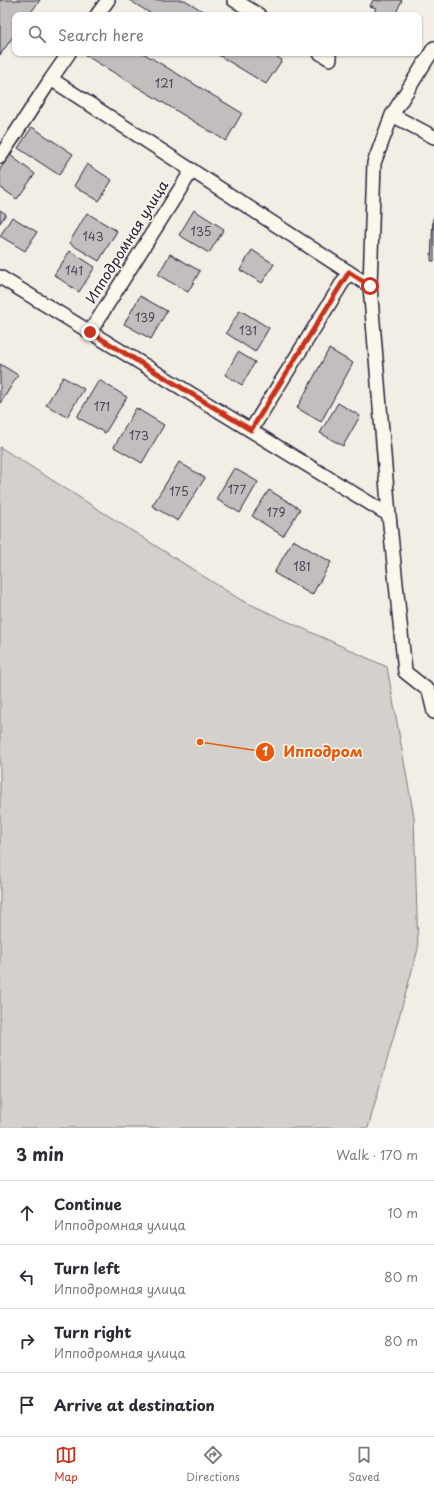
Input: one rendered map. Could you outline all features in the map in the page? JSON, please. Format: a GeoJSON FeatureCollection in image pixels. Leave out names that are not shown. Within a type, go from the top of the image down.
{"type":"FeatureCollection","features":[{"type":"Feature","properties":{"kind":"street"},"geometry":{"type":"LineString","coordinates":[[99,12],[108,0]]}},
{"type":"Feature","properties":{"kind":"street"},"geometry":{"type":"LineString","coordinates":[[234,0],[254,12]]}},
{"type":"Feature","properties":{"kind":"street"},"geometry":{"type":"LineString","coordinates":[[434,48],[392,115],[374,163],[370,286],[389,515],[405,672],[432,690],[434,712]]}},
{"type":"Feature","properties":{"kind":"street"},"geometry":{"type":"LineString","coordinates":[[0,157],[68,56]]}},
{"type":"Feature","properties":{"kind":"street"},"geometry":{"type":"LineString","coordinates":[[51,79],[370,286]]}},
{"type":"Feature","properties":{"kind":"street"},"geometry":{"type":"LineString","coordinates":[[392,115],[434,137]]}},
{"type":"Feature","properties":{"kind":"street","name":"Ипподромная улица"},"geometry":{"type":"LineString","coordinates":[[90,332],[192,170]]}},
{"type":"Feature","properties":{"kind":"street"},"geometry":{"type":"LineString","coordinates":[[251,430],[349,272]]}},
{"type":"Feature","properties":{"kind":"street"},"geometry":{"type":"LineString","coordinates":[[0,277],[389,515]]}},
{"type":"Feature","properties":{"kind":"shaded area"},"geometry":{"type":"Polygon","coordinates":[[[0,447],[241,600],[387,667],[414,817],[418,949],[368,1128],[0,1128],[0,447]]]}},
{"type":"Feature","properties":{"kind":"building"},"geometry":{"type":"Polygon","coordinates":[[[0,0],[40,0],[31,12],[12,12],[12,38],[0,55],[0,0]]]}},
{"type":"Feature","properties":{"kind":"building"},"geometry":{"type":"Polygon","coordinates":[[[129,0],[185,0],[204,12],[148,12],[129,0]]]}},
{"type":"Feature","properties":{"kind":"building"},"geometry":{"type":"Polygon","coordinates":[[[373,0],[402,0],[396,12],[374,12],[376,8],[370,6],[373,0]]]}},
{"type":"Feature","properties":{"kind":"building"},"geometry":{"type":"Polygon","coordinates":[[[87,56],[148,56],[242,113],[226,141],[87,56]]]}},
{"type":"Feature","properties":{"kind":"building"},"geometry":{"type":"Polygon","coordinates":[[[220,56],[276,56],[282,60],[266,84],[220,56]]]}},
{"type":"Feature","properties":{"kind":"building"},"geometry":{"type":"Polygon","coordinates":[[[32,127],[73,154],[59,175],[18,148],[32,127]]]}},
{"type":"Feature","properties":{"kind":"building"},"geometry":{"type":"Polygon","coordinates":[[[10,155],[35,174],[17,199],[0,187],[0,169],[10,155]]]}},
{"type":"Feature","properties":{"kind":"building"},"geometry":{"type":"Polygon","coordinates":[[[87,164],[112,180],[99,201],[74,186],[87,164]]]}},
{"type":"Feature","properties":{"kind":"building"},"geometry":{"type":"Polygon","coordinates":[[[0,210],[6,214],[0,223],[0,210]]]}},
{"type":"Feature","properties":{"kind":"building"},"geometry":{"type":"Polygon","coordinates":[[[194,210],[224,229],[209,253],[179,235],[194,210]]]}},
{"type":"Feature","properties":{"kind":"building"},"geometry":{"type":"Polygon","coordinates":[[[87,213],[117,231],[99,261],[69,243],[87,213]]]}},
{"type":"Feature","properties":{"kind":"building"},"geometry":{"type":"Polygon","coordinates":[[[12,217],[37,232],[25,251],[0,236],[12,217]]]}},
{"type":"Feature","properties":{"kind":"building"},"geometry":{"type":"Polygon","coordinates":[[[433,218],[434,261],[431,261],[433,218]]]}},
{"type":"Feature","properties":{"kind":"building"},"geometry":{"type":"Polygon","coordinates":[[[252,250],[274,264],[262,283],[240,270],[252,250]]]}},
{"type":"Feature","properties":{"kind":"building"},"geometry":{"type":"Polygon","coordinates":[[[70,251],[95,267],[79,292],[54,275],[70,251]]]}},
{"type":"Feature","properties":{"kind":"building"},"geometry":{"type":"Polygon","coordinates":[[[170,254],[200,271],[188,292],[158,275],[170,254]]]}},
{"type":"Feature","properties":{"kind":"building"},"geometry":{"type":"Polygon","coordinates":[[[140,296],[167,311],[151,339],[124,324],[140,296]]]}},
{"type":"Feature","properties":{"kind":"building"},"geometry":{"type":"Polygon","coordinates":[[[240,310],[269,328],[255,352],[226,333],[240,310]]]}},
{"type":"Feature","properties":{"kind":"building"},"geometry":{"type":"Polygon","coordinates":[[[329,349],[353,363],[321,422],[297,408],[329,349]]]}},
{"type":"Feature","properties":{"kind":"building"},"geometry":{"type":"Polygon","coordinates":[[[238,352],[255,362],[242,385],[225,375],[238,352]]]}},
{"type":"Feature","properties":{"kind":"building"},"geometry":{"type":"Polygon","coordinates":[[[0,364],[18,375],[0,404],[0,364]]]}},
{"type":"Feature","properties":{"kind":"building"},"geometry":{"type":"Polygon","coordinates":[[[63,377],[84,389],[67,417],[46,405],[63,377]]]}},
{"type":"Feature","properties":{"kind":"building"},"geometry":{"type":"Polygon","coordinates":[[[99,380],[127,397],[105,433],[77,417],[99,380]]]}},
{"type":"Feature","properties":{"kind":"building"},"geometry":{"type":"Polygon","coordinates":[[[338,403],[360,416],[343,446],[320,433],[338,403]]]}},
{"type":"Feature","properties":{"kind":"building"},"geometry":{"type":"Polygon","coordinates":[[[136,408],[164,425],[142,463],[114,447],[136,408]]]}},
{"type":"Feature","properties":{"kind":"building"},"geometry":{"type":"Polygon","coordinates":[[[179,462],[205,478],[178,521],[152,506],[179,462]]]}},
{"type":"Feature","properties":{"kind":"building"},"geometry":{"type":"Polygon","coordinates":[[[234,468],[258,482],[240,513],[216,499],[234,468]]]}},
{"type":"Feature","properties":{"kind":"building"},"geometry":{"type":"Polygon","coordinates":[[[269,490],[300,509],[283,536],[252,516],[269,490]]]}},
{"type":"Feature","properties":{"kind":"building"},"geometry":{"type":"Polygon","coordinates":[[[293,540],[331,562],[312,595],[274,573],[293,540]]]}},
{"type":"Feature","properties":{"kind":"place","name":"Ипподром"},"geometry":{"type":"Point","coordinates":[200,742]}},
{"type":"Feature","properties":{"kind":"route"},"geometry":{"type":"LineString","coordinates":[[90,332],[251,430],[349,272],[370,286]]}}]}
